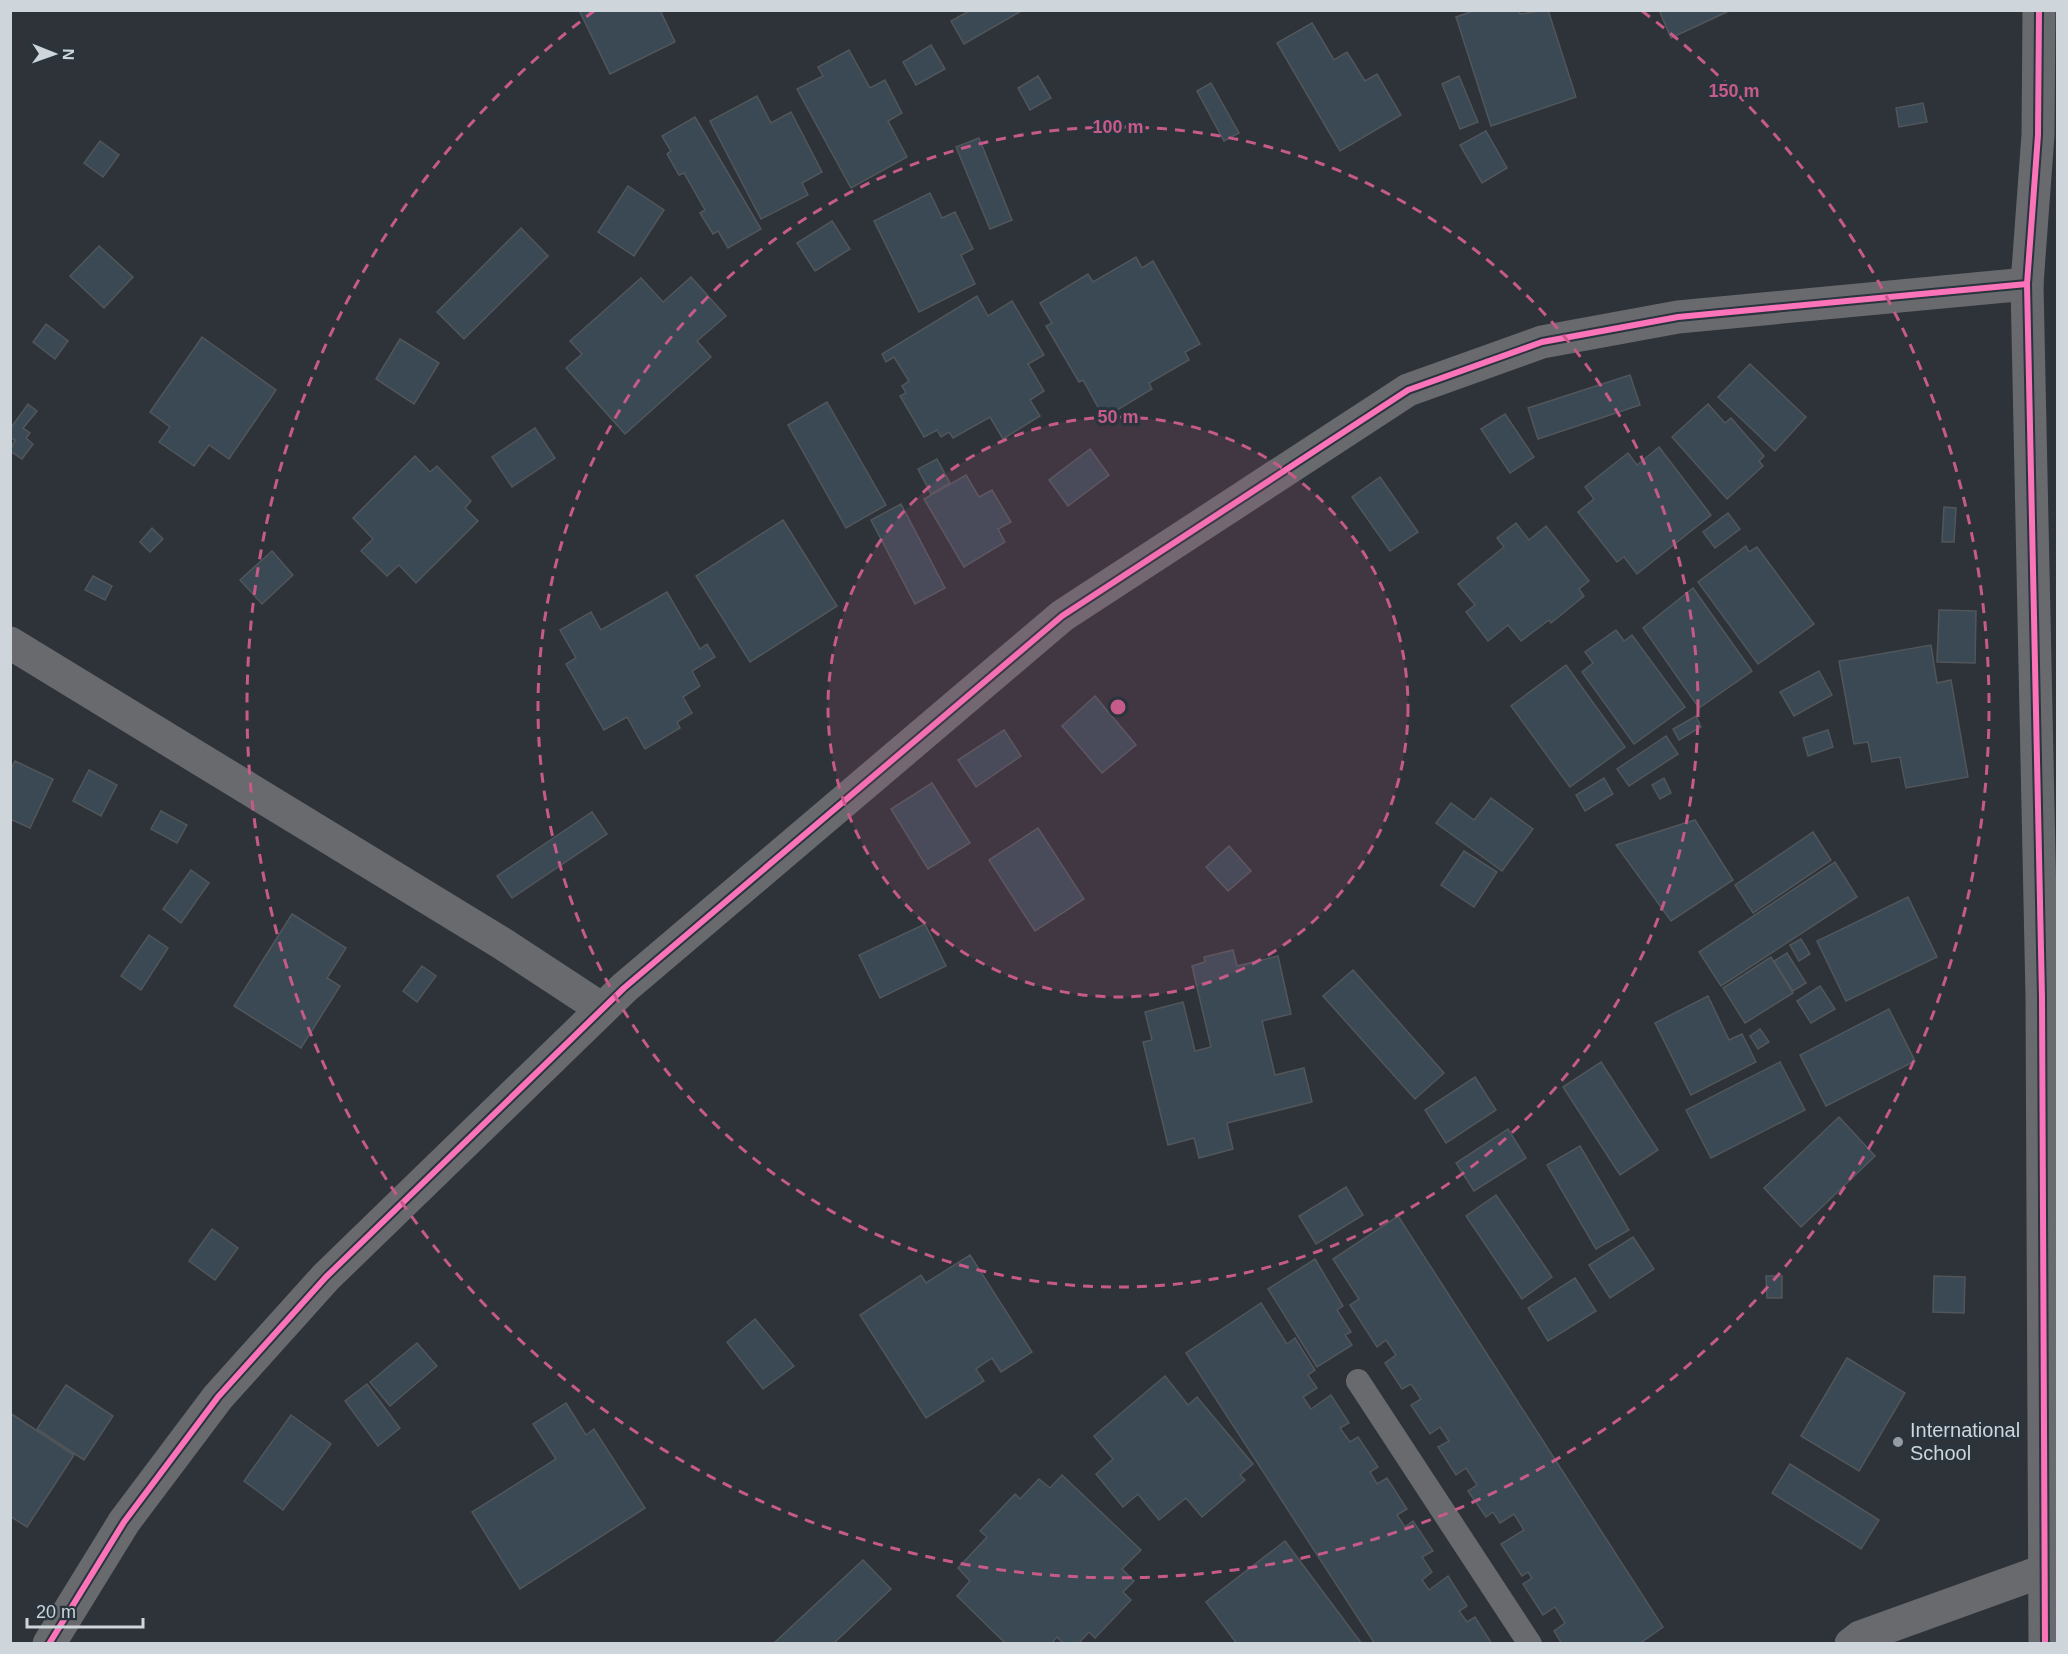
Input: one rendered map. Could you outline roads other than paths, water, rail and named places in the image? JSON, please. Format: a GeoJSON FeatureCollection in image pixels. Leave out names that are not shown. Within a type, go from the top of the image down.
{"type":"FeatureCollection","features":[{"type":"Feature","properties":{"kind":"street"},"geometry":{"type":"LineString","coordinates":[[2039,10],[2048,133],[2027,284],[2052,1569],[2045,1644]]}},
{"type":"Feature","properties":{"kind":"street"},"geometry":{"type":"LineString","coordinates":[[49,1644],[124,1522],[218,1397],[327,1277],[602,1009],[1062,616],[1408,390],[1542,342],[1678,317],[2027,284]]}},
{"type":"Feature","properties":{"kind":"street"},"geometry":{"type":"LineString","coordinates":[[10,643],[503,944],[602,1009]]}},
{"type":"Feature","properties":{"kind":"street"},"geometry":{"type":"LineString","coordinates":[[1851,1644],[1860,1637],[2052,1569]]}},
{"type":"Feature","properties":{"kind":"lane"},"geometry":{"type":"LineString","coordinates":[[1358,1381],[1530,1644]]}},
{"type":"Feature","properties":{"kind":"place","name":"International School"},"geometry":{"type":"Point","coordinates":[1898,1442]}}]}
